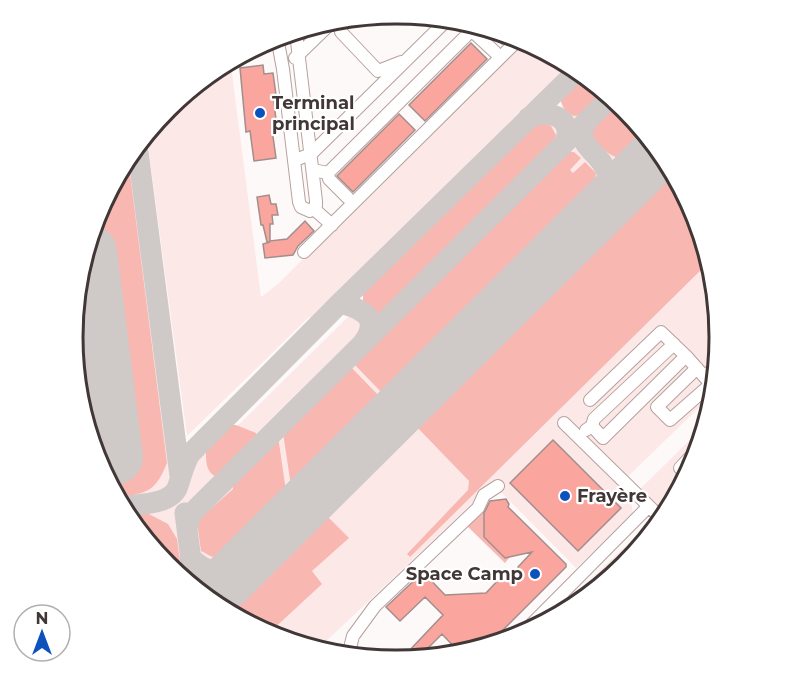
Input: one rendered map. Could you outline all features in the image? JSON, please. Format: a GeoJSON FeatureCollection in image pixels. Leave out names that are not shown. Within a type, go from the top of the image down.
{"type":"FeatureCollection","features":[{"type":"Feature","properties":{"kind":"street"},"geometry":{"type":"LineString","coordinates":[[295,160],[311,154],[439,27]]}},
{"type":"Feature","properties":{"kind":"street"},"geometry":{"type":"LineString","coordinates":[[341,29],[378,71],[405,60]]}},
{"type":"Feature","properties":{"kind":"street"},"geometry":{"type":"LineString","coordinates":[[328,173],[468,32]]}},
{"type":"Feature","properties":{"kind":"street"},"geometry":{"type":"LineString","coordinates":[[284,69],[320,34]]}},
{"type":"Feature","properties":{"kind":"street"},"geometry":{"type":"LineString","coordinates":[[477,35],[495,52]]}},
{"type":"Feature","properties":{"kind":"street"},"geometry":{"type":"LineString","coordinates":[[304,38],[313,41]]}},
{"type":"Feature","properties":{"kind":"street"},"geometry":{"type":"LineString","coordinates":[[297,41],[313,170],[316,206],[314,209]]}},
{"type":"Feature","properties":{"kind":"street"},"geometry":{"type":"LineString","coordinates":[[304,252],[512,46]]}},
{"type":"Feature","properties":{"kind":"street"},"geometry":{"type":"LineString","coordinates":[[279,47],[284,69],[301,207],[310,211],[314,209]]}},
{"type":"Feature","properties":{"kind":"street"},"geometry":{"type":"LineString","coordinates":[[313,170],[328,173]]}},
{"type":"Feature","properties":{"kind":"street"},"geometry":{"type":"LineString","coordinates":[[328,173],[329,179],[348,198]]}},
{"type":"Feature","properties":{"kind":"street"},"geometry":{"type":"LineString","coordinates":[[314,209],[332,225]]}},
{"type":"Feature","properties":{"kind":"street"},"geometry":{"type":"LineString","coordinates":[[590,400],[661,332],[686,356],[707,369]]}},
{"type":"Feature","properties":{"kind":"street"},"geometry":{"type":"LineString","coordinates":[[586,431],[594,419],[674,344]]}},
{"type":"Feature","properties":{"kind":"street"},"geometry":{"type":"LineString","coordinates":[[564,423],[603,438],[686,356]]}},
{"type":"Feature","properties":{"kind":"street"},"geometry":{"type":"LineString","coordinates":[[586,431],[648,507],[656,513]]}},
{"type":"Feature","properties":{"kind":"street"},"geometry":{"type":"LineString","coordinates":[[350,647],[353,636],[375,606],[478,508],[484,495],[498,486]]}},
{"type":"Feature","properties":{"kind":"street"},"geometry":{"type":"LineString","coordinates":[[539,617],[648,507]]}},
{"type":"Feature","properties":{"kind":"shaded area"},"geometry":{"type":"Polygon","coordinates":[[[515,48],[535,56],[571,77],[320,328],[309,317],[187,436],[148,147],[175,116],[222,77],[232,71],[261,297],[278,284],[515,48]]]}},
{"type":"Feature","properties":{"kind":"shaded area"},"geometry":{"type":"Polygon","coordinates":[[[575,80],[601,100],[583,114],[571,115],[561,102],[565,89],[575,80]]]}},
{"type":"Feature","properties":{"kind":"shaded area"},"geometry":{"type":"Polygon","coordinates":[[[581,84],[587,89],[618,116],[657,163],[686,218],[699,256],[707,297],[710,338],[703,404],[618,486],[631,500],[633,515],[576,568],[493,484],[325,642],[258,619],[222,598],[175,559],[136,512],[107,457],[89,399],[83,338],[89,276],[107,218],[131,171],[170,472],[213,450],[573,95],[581,84]]]}},
{"type":"Feature","properties":{"kind":"shaded area"},"geometry":{"type":"Polygon","coordinates":[[[609,107],[642,143],[629,155],[619,158],[614,156],[594,139],[593,126],[609,107]]]}},
{"type":"Feature","properties":{"kind":"shaded area"},"geometry":{"type":"Polygon","coordinates":[[[541,122],[551,126],[556,135],[553,147],[386,312],[377,314],[369,309],[363,301],[363,292],[532,124],[541,122]]]}},
{"type":"Feature","properties":{"kind":"shaded area"},"geometry":{"type":"Polygon","coordinates":[[[566,152],[574,152],[581,158],[570,170],[573,173],[585,162],[596,173],[594,187],[384,395],[352,362],[566,152]]]}},
{"type":"Feature","properties":{"kind":"shaded area"},"geometry":{"type":"Polygon","coordinates":[[[130,173],[167,463],[155,485],[138,494],[126,496],[115,476],[100,438],[89,399],[83,338],[86,297],[94,256],[115,199],[130,173]]]}},
{"type":"Feature","properties":{"kind":"shaded area"},"geometry":{"type":"Polygon","coordinates":[[[663,174],[686,218],[702,269],[410,557],[407,554],[468,490],[469,481],[412,422],[663,174]]]}},
{"type":"Feature","properties":{"kind":"shaded area"},"geometry":{"type":"Polygon","coordinates":[[[349,365],[381,398],[291,486],[283,433],[349,365]]]}},
{"type":"Feature","properties":{"kind":"shaded area"},"geometry":{"type":"Polygon","coordinates":[[[229,425],[236,425],[256,433],[257,440],[219,478],[209,470],[206,462],[206,448],[229,425]]]}},
{"type":"Feature","properties":{"kind":"shaded area"},"geometry":{"type":"Polygon","coordinates":[[[278,436],[286,491],[225,553],[214,557],[201,551],[197,521],[233,489],[233,480],[278,436]]]}},
{"type":"Feature","properties":{"kind":"shaded area"},"geometry":{"type":"Polygon","coordinates":[[[694,436],[678,476],[650,521],[639,490],[694,436]]]}},
{"type":"Feature","properties":{"kind":"shaded area","name":"Space Camp"},"geometry":{"type":"Polygon","coordinates":[[[484,505],[484,537],[505,558],[509,558],[505,563],[465,524],[484,505]]]}},
{"type":"Feature","properties":{"kind":"shaded area"},"geometry":{"type":"Polygon","coordinates":[[[147,513],[168,524],[177,539],[180,564],[161,544],[138,514],[147,513]]]}},
{"type":"Feature","properties":{"kind":"shaded area"},"geometry":{"type":"Polygon","coordinates":[[[320,515],[327,516],[349,538],[312,571],[322,584],[276,627],[231,603],[320,515]]]}},
{"type":"Feature","properties":{"kind":"shaded area"},"geometry":{"type":"Polygon","coordinates":[[[646,527],[618,559],[571,598],[646,527]]]}},
{"type":"Feature","properties":{"kind":"building"},"geometry":{"type":"Polygon","coordinates":[[[471,43],[487,59],[425,121],[409,105],[471,43]]]}},
{"type":"Feature","properties":{"kind":"building","name":"Terminal principal"},"geometry":{"type":"Polygon","coordinates":[[[263,65],[264,74],[273,73],[277,128],[272,129],[276,158],[254,161],[250,131],[246,132],[240,68],[263,65]]]}},
{"type":"Feature","properties":{"kind":"building"},"geometry":{"type":"Polygon","coordinates":[[[399,114],[415,130],[353,192],[337,176],[399,114]]]}},
{"type":"Feature","properties":{"kind":"building"},"geometry":{"type":"Polygon","coordinates":[[[269,195],[271,204],[276,204],[278,215],[272,215],[270,241],[287,239],[305,221],[314,231],[298,246],[293,255],[265,258],[263,244],[270,242],[267,242],[263,225],[261,225],[257,197],[269,195]]]}},
{"type":"Feature","properties":{"kind":"building","name":"Frayère"},"geometry":{"type":"Polygon","coordinates":[[[553,440],[621,508],[578,551],[510,483],[553,440]]]}},
{"type":"Feature","properties":{"kind":"building","name":"Space Camp"},"geometry":{"type":"Polygon","coordinates":[[[506,499],[508,507],[566,564],[566,567],[500,633],[453,646],[442,634],[427,649],[410,650],[443,615],[425,597],[400,621],[386,607],[423,572],[445,595],[486,593],[504,574],[518,574],[518,567],[532,552],[505,558],[484,537],[484,513],[490,501],[506,499]]]}},
{"type":"Feature","properties":{"kind":"taxiway"},"geometry":{"type":"LineString","coordinates":[[132,506],[163,500],[175,492],[190,454],[340,303],[571,77]]}},
{"type":"Feature","properties":{"kind":"taxiway"},"geometry":{"type":"LineString","coordinates":[[187,527],[192,513],[605,103]]}},
{"type":"Feature","properties":{"kind":"taxiway"},"geometry":{"type":"LineString","coordinates":[[528,118],[544,114],[552,115],[564,122],[567,128],[564,144]]}},
{"type":"Feature","properties":{"kind":"taxiway"},"geometry":{"type":"LineString","coordinates":[[586,123],[582,134],[585,142],[604,166],[608,177],[608,192],[600,211]]}},
{"type":"Feature","properties":{"kind":"taxiway"},"geometry":{"type":"LineString","coordinates":[[139,159],[180,476]]}},
{"type":"Feature","properties":{"kind":"taxiway"},"geometry":{"type":"LineString","coordinates":[[340,303],[356,308],[370,321],[368,334],[363,343]]}},
{"type":"Feature","properties":{"kind":"taxiway"},"geometry":{"type":"LineString","coordinates":[[185,513],[193,575]]}},
{"type":"Feature","properties":{"kind":"taxiway"},"geometry":{"type":"LineString","coordinates":[[190,557],[208,570],[226,572],[241,568]]}},
{"type":"Feature","properties":{"kind":"runway"},"geometry":{"type":"LineString","coordinates":[[215,593],[653,158]]}},
{"type":"Feature","properties":{"kind":"runway"},"geometry":{"type":"LineString","coordinates":[[92,265],[116,457]]}},
{"type":"Feature","properties":{"kind":"place","name":"Terminal principal"},"geometry":{"type":"Point","coordinates":[260,113]}},
{"type":"Feature","properties":{"kind":"place","name":"Frayère"},"geometry":{"type":"Point","coordinates":[565,496]}},
{"type":"Feature","properties":{"kind":"place","name":"Space Camp"},"geometry":{"type":"Point","coordinates":[535,574]}}]}
